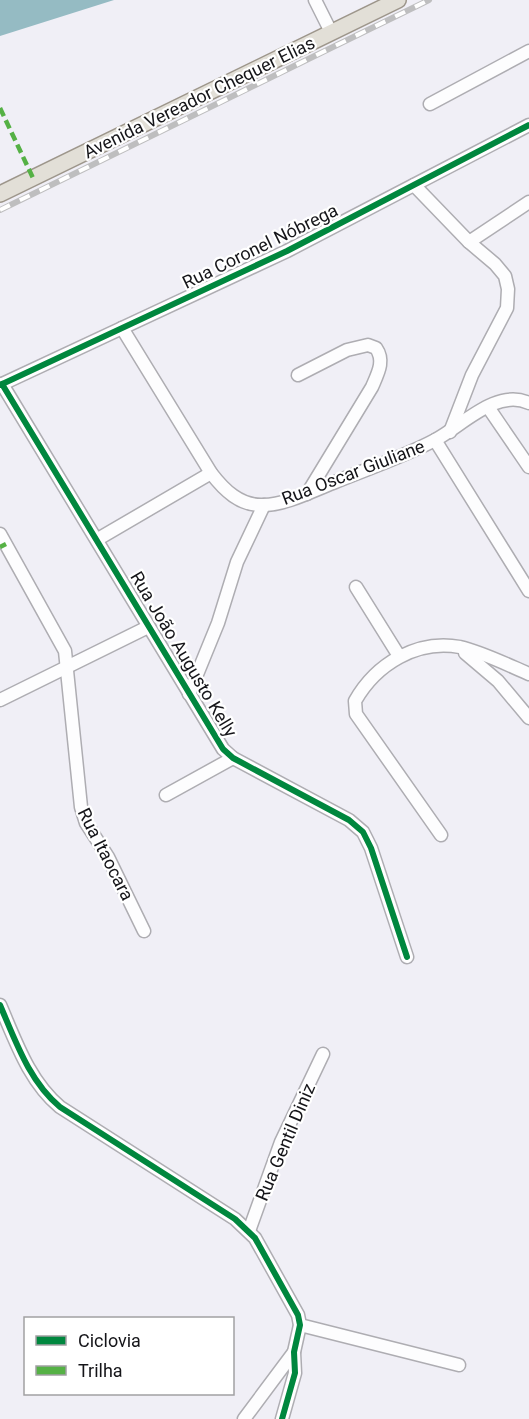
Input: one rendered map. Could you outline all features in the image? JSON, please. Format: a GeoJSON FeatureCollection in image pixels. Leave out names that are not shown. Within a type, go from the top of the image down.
{"type":"FeatureCollection","features":[{"type":"Feature","properties":{"kind":"main road","name":"Avenida Vereador Chequer Elias"},"geometry":{"type":"LineString","coordinates":[[0,194],[398,0]]}},
{"type":"Feature","properties":{"kind":"street"},"geometry":{"type":"LineString","coordinates":[[315,0],[331,32]]}},
{"type":"Feature","properties":{"kind":"street"},"geometry":{"type":"LineString","coordinates":[[430,104],[529,51]]}},
{"type":"Feature","properties":{"kind":"street","name":"Rua Coronel Nóbrega"},"geometry":{"type":"LineString","coordinates":[[1,385],[287,251],[529,125]]}},
{"type":"Feature","properties":{"kind":"street"},"geometry":{"type":"LineString","coordinates":[[414,185],[505,276],[508,289],[507,308],[472,375],[450,432]]}},
{"type":"Feature","properties":{"kind":"street"},"geometry":{"type":"LineString","coordinates":[[469,242],[529,202]]}},
{"type":"Feature","properties":{"kind":"street","name":"Rua Oscar Giuliane"},"geometry":{"type":"LineString","coordinates":[[122,328],[211,473],[234,497],[246,503],[264,505],[307,494],[435,440],[488,407],[516,399],[529,403]]}},
{"type":"Feature","properties":{"kind":"street"},"geometry":{"type":"LineString","coordinates":[[298,375],[359,346],[376,348],[380,354],[379,371],[372,387],[307,494]]}},
{"type":"Feature","properties":{"kind":"street","name":"Rua João Augusto Kelly"},"geometry":{"type":"LineString","coordinates":[[1,385],[98,539],[216,740],[233,758],[349,820],[363,832],[371,848],[407,957]]}},
{"type":"Feature","properties":{"kind":"street"},"geometry":{"type":"LineString","coordinates":[[488,407],[529,467]]}},
{"type":"Feature","properties":{"kind":"street"},"geometry":{"type":"LineString","coordinates":[[435,440],[529,591]]}},
{"type":"Feature","properties":{"kind":"street"},"geometry":{"type":"LineString","coordinates":[[98,539],[211,473]]}},
{"type":"Feature","properties":{"kind":"street"},"geometry":{"type":"LineString","coordinates":[[189,694],[218,623],[237,562],[264,505]]}},
{"type":"Feature","properties":{"kind":"street","name":"Rua Itaocara"},"geometry":{"type":"LineString","coordinates":[[2,542],[61,640],[67,668],[70,725],[81,807],[86,823],[108,857],[144,931]]}},
{"type":"Feature","properties":{"kind":"street"},"geometry":{"type":"LineString","coordinates":[[356,586],[399,656]]}},
{"type":"Feature","properties":{"kind":"street"},"geometry":{"type":"LineString","coordinates":[[0,700],[148,627]]}},
{"type":"Feature","properties":{"kind":"street"},"geometry":{"type":"LineString","coordinates":[[441,835],[409,786],[365,728],[354,706],[358,696],[372,679],[399,656],[435,646],[460,647],[529,674]]}},
{"type":"Feature","properties":{"kind":"street"},"geometry":{"type":"LineString","coordinates":[[460,647],[498,681],[529,718]]}},
{"type":"Feature","properties":{"kind":"street"},"geometry":{"type":"LineString","coordinates":[[166,795],[233,758]]}},
{"type":"Feature","properties":{"kind":"street"},"geometry":{"type":"LineString","coordinates":[[0,1005],[26,1064],[46,1095],[60,1107],[235,1219],[249,1231],[293,1302],[300,1325],[294,1352],[293,1388],[282,1419]]}},
{"type":"Feature","properties":{"kind":"street","name":"Rua Gentil Diniz"},"geometry":{"type":"LineString","coordinates":[[249,1231],[285,1132],[323,1054]]}},
{"type":"Feature","properties":{"kind":"street"},"geometry":{"type":"LineString","coordinates":[[300,1325],[459,1365]]}},
{"type":"Feature","properties":{"kind":"street"},"geometry":{"type":"LineString","coordinates":[[244,1419],[294,1352]]}},
{"type":"Feature","properties":{"kind":"water"},"geometry":{"type":"Polygon","coordinates":[[[0,0],[114,0],[0,36],[0,0]]]}},
{"type":"Feature","properties":{"kind":"railway"},"geometry":{"type":"LineString","coordinates":[[0,210],[429,0]]}},
{"type":"Feature","properties":{"kind":"marked path"},"geometry":{"type":"LineString","coordinates":[[0,108],[33,178]]}},
{"type":"Feature","properties":{"kind":"marked path"},"geometry":{"type":"LineString","coordinates":[[0,547],[6,544]]}},
{"type":"Feature","properties":{"kind":"cycle path"},"geometry":{"type":"LineString","coordinates":[[0,385],[287,251],[529,125]]}},
{"type":"Feature","properties":{"kind":"cycle path"},"geometry":{"type":"LineString","coordinates":[[2,384],[223,749],[233,758],[349,820],[363,832],[371,848],[407,957]]}},
{"type":"Feature","properties":{"kind":"cycle path"},"geometry":{"type":"LineString","coordinates":[[0,1005],[18,1047],[32,1073],[49,1097],[60,1107],[235,1219],[255,1238],[298,1315],[300,1325],[294,1352],[295,1373],[282,1419]]}}]}
